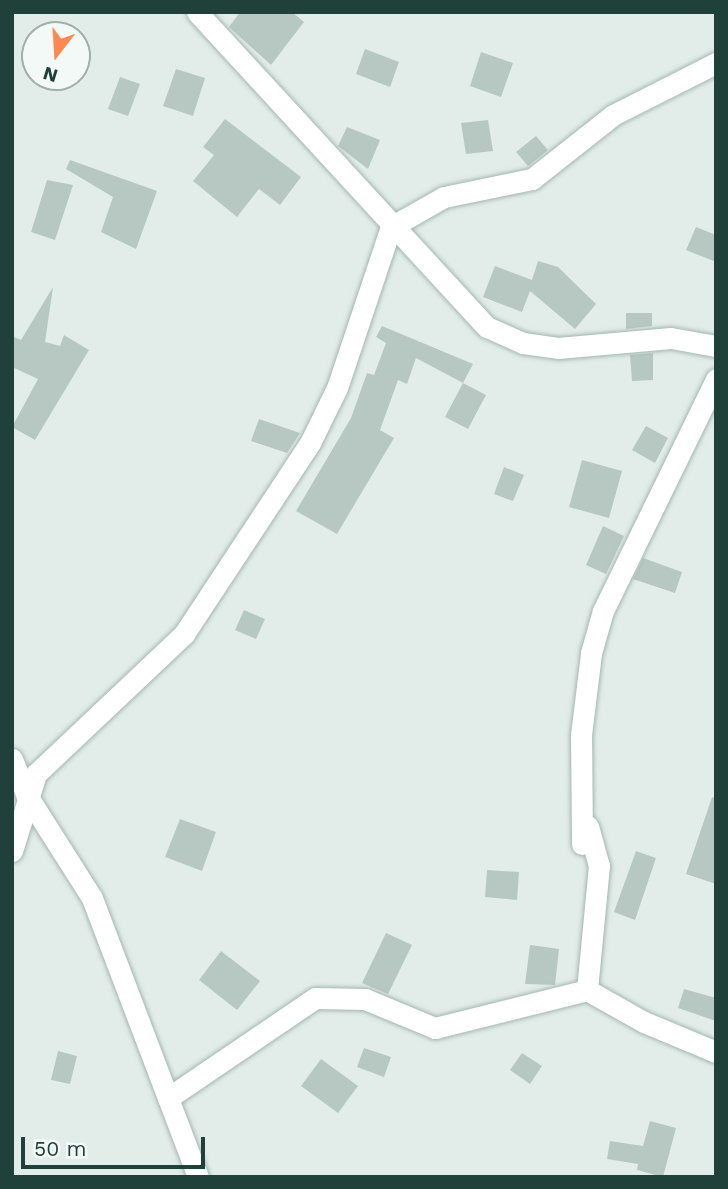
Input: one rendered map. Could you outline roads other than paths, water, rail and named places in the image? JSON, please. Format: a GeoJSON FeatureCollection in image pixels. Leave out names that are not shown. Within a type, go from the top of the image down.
{"type":"FeatureCollection","features":[{"type":"Feature","properties":{"kind":"street"},"geometry":{"type":"LineString","coordinates":[[197,12],[301,130],[374,200],[391,227],[487,327],[523,343],[591,347],[671,338],[716,346]]}},
{"type":"Feature","properties":{"kind":"street"},"geometry":{"type":"LineString","coordinates":[[13,849],[26,794],[42,768],[184,634],[265,516],[332,400],[391,227],[444,197],[532,178],[613,115],[716,64]]}},
{"type":"Feature","properties":{"kind":"street"},"geometry":{"type":"LineString","coordinates":[[582,844],[580,802],[585,696],[603,611],[716,379]]}},
{"type":"Feature","properties":{"kind":"street"},"geometry":{"type":"LineString","coordinates":[[12,758],[26,794],[92,898],[198,1177]]}},
{"type":"Feature","properties":{"kind":"street"},"geometry":{"type":"LineString","coordinates":[[580,802],[599,866],[587,990]]}},
{"type":"Feature","properties":{"kind":"street"},"geometry":{"type":"LineString","coordinates":[[168,1098],[315,998],[365,999],[435,1028],[587,990],[643,1022],[716,1052]]}}]}
